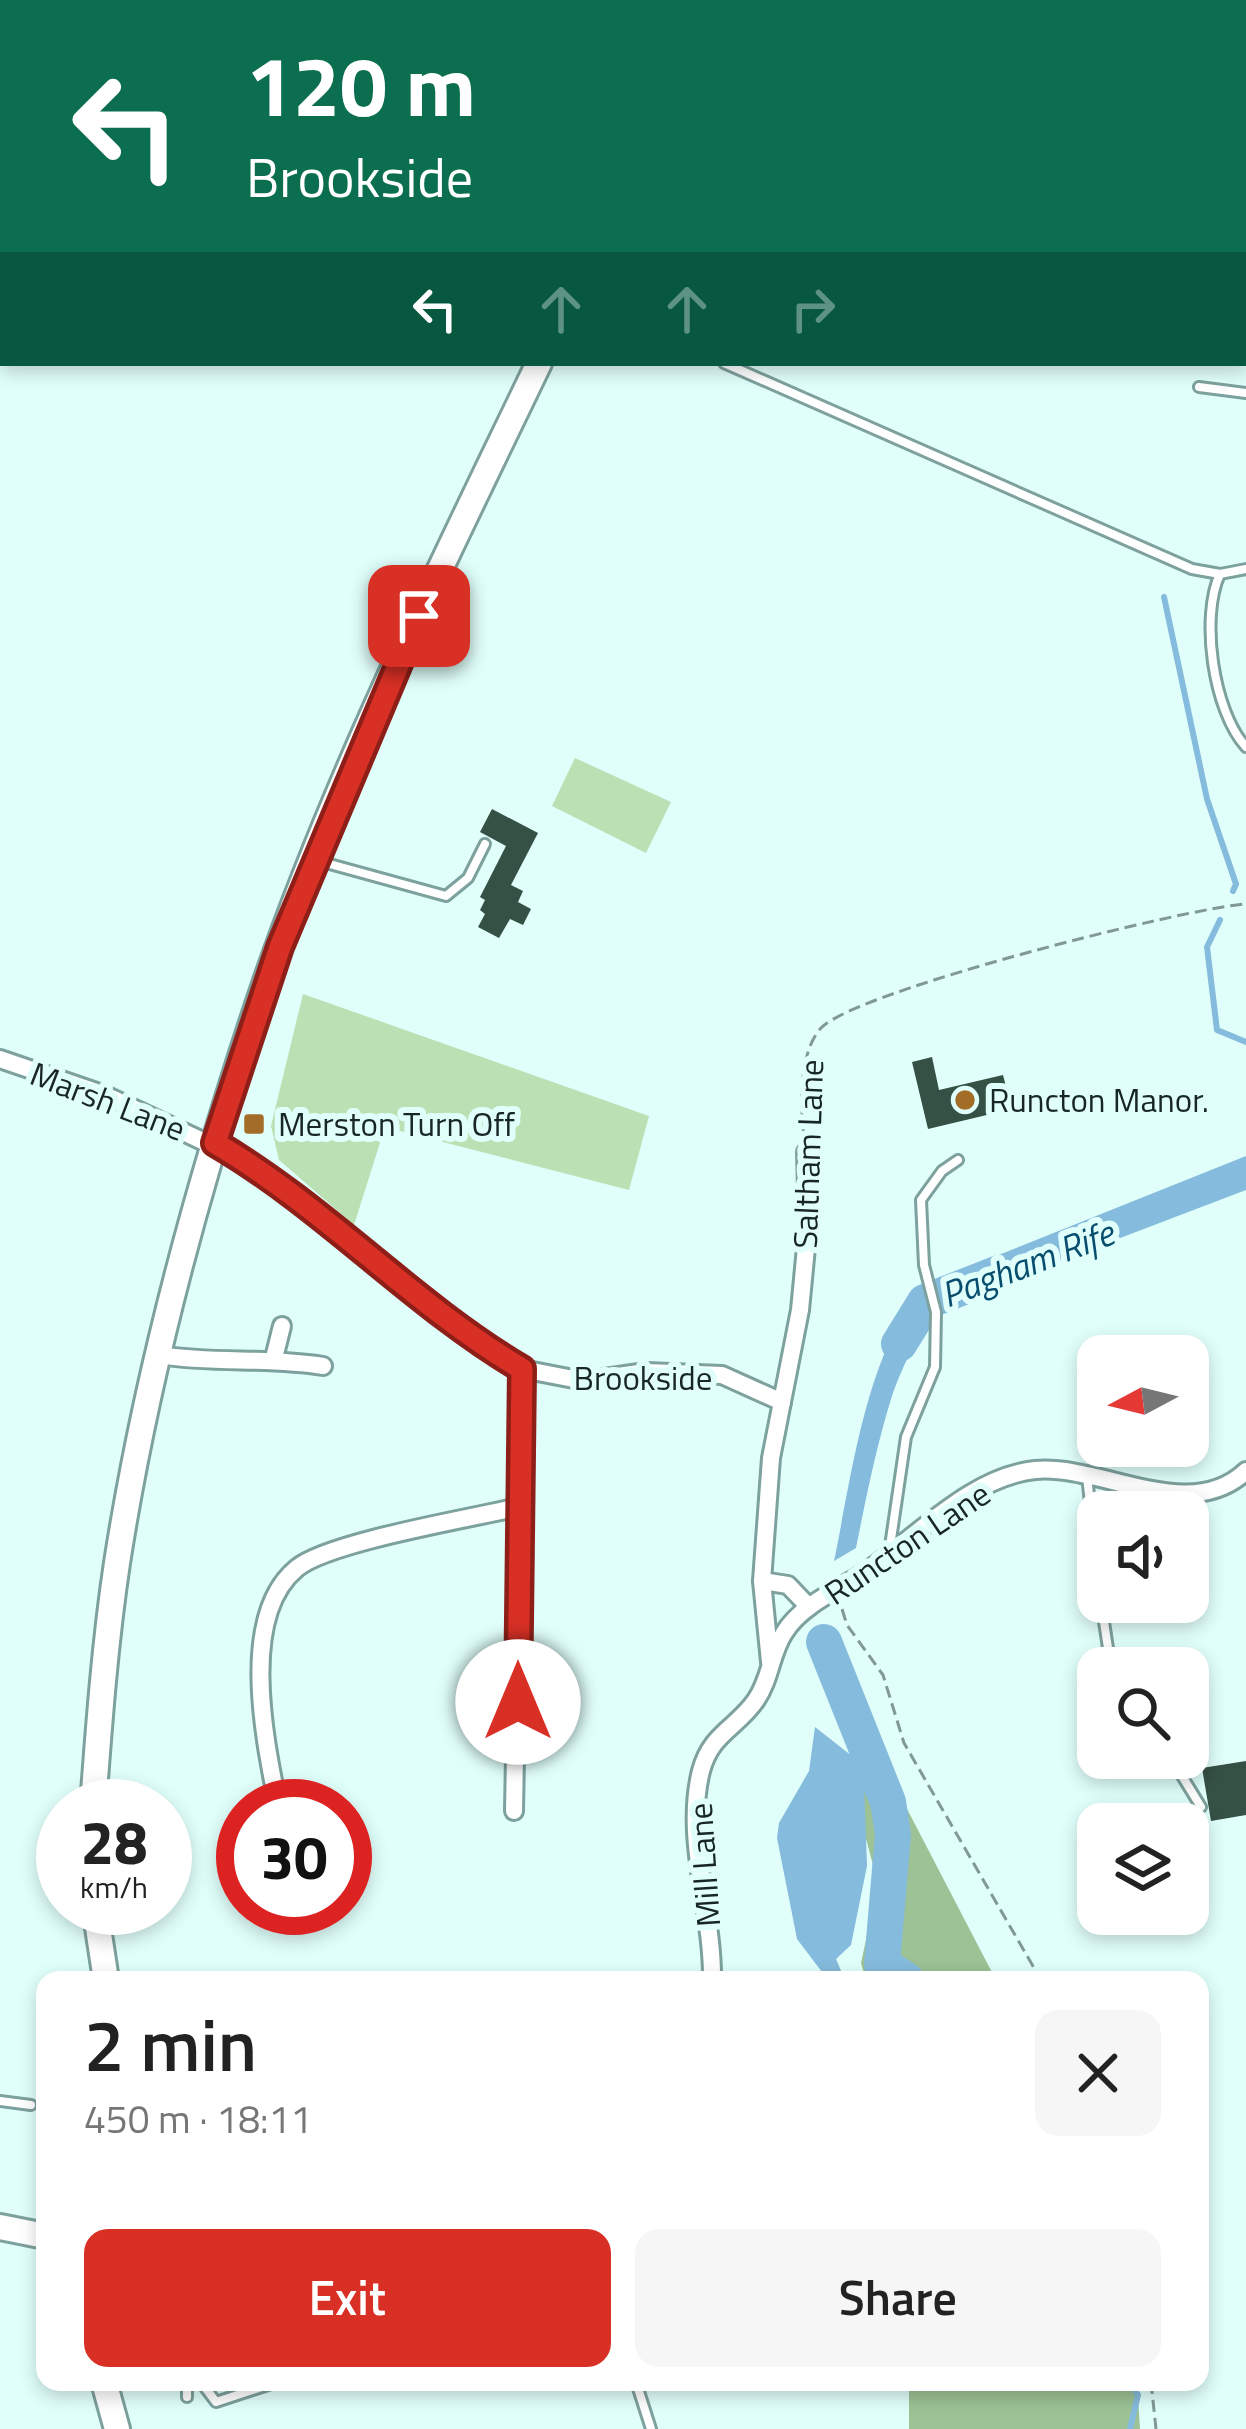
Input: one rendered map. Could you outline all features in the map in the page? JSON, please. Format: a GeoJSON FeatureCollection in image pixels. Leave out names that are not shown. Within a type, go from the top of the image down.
{"type":"FeatureCollection","features":[{"type":"Feature","properties":{"kind":"main road"},"geometry":{"type":"LineString","coordinates":[[96,1779],[117,1564],[159,1354],[215,1143],[263,991],[314,859],[435,578],[538,366]]}},
{"type":"Feature","properties":{"kind":"main road"},"geometry":{"type":"LineString","coordinates":[[99,1935],[105,1971]]}},
{"type":"Feature","properties":{"kind":"main road"},"geometry":{"type":"LineString","coordinates":[[0,2227],[36,2234]]}},
{"type":"Feature","properties":{"kind":"main road"},"geometry":{"type":"LineString","coordinates":[[106,2391],[117,2429]]}},
{"type":"Feature","properties":{"kind":"street","name":"Marsh Lane"},"geometry":{"type":"LineString","coordinates":[[0,1059],[105,1095],[215,1143]]}},
{"type":"Feature","properties":{"kind":"street","name":"Brookside"},"geometry":{"type":"LineString","coordinates":[[215,1143],[288,1189],[442,1317],[522,1369],[584,1381],[646,1372],[722,1375],[782,1402]]}},
{"type":"Feature","properties":{"kind":"street","name":"Saltham Lane"},"geometry":{"type":"LineString","coordinates":[[771,1669],[762,1581],[771,1458],[800,1310],[808,1227],[806,1152]]}},
{"type":"Feature","properties":{"kind":"street"},"geometry":{"type":"LineString","coordinates":[[274,1358],[282,1326]]}},
{"type":"Feature","properties":{"kind":"street"},"geometry":{"type":"LineString","coordinates":[[159,1354],[214,1363],[274,1358],[323,1366]]}},
{"type":"Feature","properties":{"kind":"street"},"geometry":{"type":"LineString","coordinates":[[514,1810],[522,1369]]}},
{"type":"Feature","properties":{"kind":"street","name":"Runcton Lane"},"geometry":{"type":"LineString","coordinates":[[784,1633],[809,1607],[970,1495],[1010,1476],[1037,1470],[1166,1492],[1202,1492],[1235,1481],[1246,1471]]}},
{"type":"Feature","properties":{"kind":"street"},"geometry":{"type":"LineString","coordinates":[[275,1779],[261,1652],[268,1609],[281,1583],[301,1564],[334,1550],[519,1507]]}},
{"type":"Feature","properties":{"kind":"street"},"geometry":{"type":"LineString","coordinates":[[762,1581],[788,1585],[809,1607]]}},
{"type":"Feature","properties":{"kind":"street","name":"Mill Lane"},"geometry":{"type":"LineString","coordinates":[[711,1971],[697,1822],[700,1774],[708,1751],[730,1722],[755,1703],[784,1633]]}},
{"type":"Feature","properties":{"kind":"lane"},"geometry":{"type":"LineString","coordinates":[[731,366],[1192,569],[1220,574],[1246,569]]}},
{"type":"Feature","properties":{"kind":"lane"},"geometry":{"type":"LineString","coordinates":[[1199,387],[1246,393]]}},
{"type":"Feature","properties":{"kind":"lane"},"geometry":{"type":"LineString","coordinates":[[1220,574],[1208,608],[1224,714],[1246,747]]}},
{"type":"Feature","properties":{"kind":"lane"},"geometry":{"type":"LineString","coordinates":[[314,859],[446,896],[468,878],[485,844]]}},
{"type":"Feature","properties":{"kind":"lane"},"geometry":{"type":"LineString","coordinates":[[888,1554],[906,1437],[935,1367],[936,1312],[924,1265],[921,1200],[942,1171],[958,1160]]}},
{"type":"Feature","properties":{"kind":"lane"},"geometry":{"type":"LineString","coordinates":[[1087,1475],[1089,1491]]}},
{"type":"Feature","properties":{"kind":"lane"},"geometry":{"type":"LineString","coordinates":[[0,2101],[31,2105]]}},
{"type":"Feature","properties":{"kind":"lane"},"geometry":{"type":"LineString","coordinates":[[187,2391],[187,2397]]}},
{"type":"Feature","properties":{"kind":"lane"},"geometry":{"type":"LineString","coordinates":[[208,2391],[216,2402],[250,2391]]}},
{"type":"Feature","properties":{"kind":"lane"},"geometry":{"type":"LineString","coordinates":[[639,2391],[651,2429]]}},
{"type":"Feature","properties":{"kind":"path","name":"Saltham Lane"},"geometry":{"type":"LineString","coordinates":[[806,1152],[804,1081],[813,1038],[825,1023],[868,1004],[1033,952],[1213,906],[1246,904]]}},
{"type":"Feature","properties":{"kind":"path"},"geometry":{"type":"LineString","coordinates":[[836,1591],[848,1625],[883,1675],[904,1743],[1037,1971]]}},
{"type":"Feature","properties":{"kind":"path"},"geometry":{"type":"LineString","coordinates":[[1152,2391],[1156,2429]]}},
{"type":"Feature","properties":{"kind":"green space"},"geometry":{"type":"Polygon","coordinates":[[[575,758],[671,802],[646,853],[552,806],[575,758]]]}},
{"type":"Feature","properties":{"kind":"green space"},"geometry":{"type":"Polygon","coordinates":[[[303,994],[649,1116],[629,1190],[385,1127],[354,1225],[279,1160],[271,1126],[303,994]]]}},
{"type":"Feature","properties":{"kind":"green space"},"geometry":{"type":"Polygon","coordinates":[[[881,1759],[991,1971],[863,1971],[861,1963],[878,1884],[850,1778],[881,1759]]]}},
{"type":"Feature","properties":{"kind":"green space"},"geometry":{"type":"Polygon","coordinates":[[[909,2391],[1138,2391],[1140,2429],[909,2429],[909,2391]]]}},
{"type":"Feature","properties":{"kind":"water"},"geometry":{"type":"Polygon","coordinates":[[[1246,1156],[1246,1190],[955,1301],[951,1274],[1246,1156]]]}},
{"type":"Feature","properties":{"kind":"water"},"geometry":{"type":"Polygon","coordinates":[[[924,1292],[917,1334],[881,1436],[856,1548],[834,1561],[875,1380],[904,1315],[924,1292]]]}},
{"type":"Feature","properties":{"kind":"water"},"geometry":{"type":"Polygon","coordinates":[[[815,1727],[857,1760],[864,1780],[867,1866],[851,1945],[836,1959],[841,1971],[821,1971],[797,1939],[777,1838],[779,1823],[809,1771],[815,1727]]]}},
{"type":"Feature","properties":{"kind":"building"},"geometry":{"type":"Polygon","coordinates":[[[492,809],[538,833],[511,885],[523,891],[518,902],[531,909],[523,925],[510,919],[499,938],[478,927],[485,914],[480,910],[485,900],[480,897],[506,846],[480,832],[492,809]]]}},
{"type":"Feature","properties":{"kind":"building","name":"Runcton Manor."},"geometry":{"type":"Polygon","coordinates":[[[932,1057],[939,1090],[1003,1075],[1012,1109],[928,1129],[912,1062],[932,1057]]]}},
{"type":"Feature","properties":{"kind":"building"},"geometry":{"type":"Polygon","coordinates":[[[1246,1761],[1246,1815],[1211,1821],[1204,1779],[1209,1779],[1209,1767],[1246,1761]]]}},
{"type":"Feature","properties":{"kind":"waterway"},"geometry":{"type":"LineString","coordinates":[[1164,597],[1207,799],[1236,884],[1233,891]]}},
{"type":"Feature","properties":{"kind":"waterway"},"geometry":{"type":"LineString","coordinates":[[1220,920],[1207,947],[1217,1030],[1246,1042]]}},
{"type":"Feature","properties":{"kind":"waterway","name":"Pagham Rife"},"geometry":{"type":"LineString","coordinates":[[899,1344],[925,1302],[999,1273]]}},
{"type":"Feature","properties":{"kind":"waterway","name":"Pagham Rife"},"geometry":{"type":"LineString","coordinates":[[824,1642],[888,1802],[893,1834],[882,1964],[892,1971]]}},
{"type":"Feature","properties":{"kind":"waterway"},"geometry":{"type":"LineString","coordinates":[[1130,2429],[1135,2391]]}},
{"type":"Feature","properties":{"kind":"place","name":"Runcton Manor."},"geometry":{"type":"Point","coordinates":[965,1100]}},
{"type":"Feature","properties":{"kind":"place","name":"Merston Turn Off"},"geometry":{"type":"Point","coordinates":[254,1124]}},
{"type":"Feature","properties":{"kind":"route"},"geometry":{"type":"LineString","coordinates":[[419,616],[280,947],[215,1143],[288,1189],[442,1317],[522,1369],[518,1702]]}}]}
